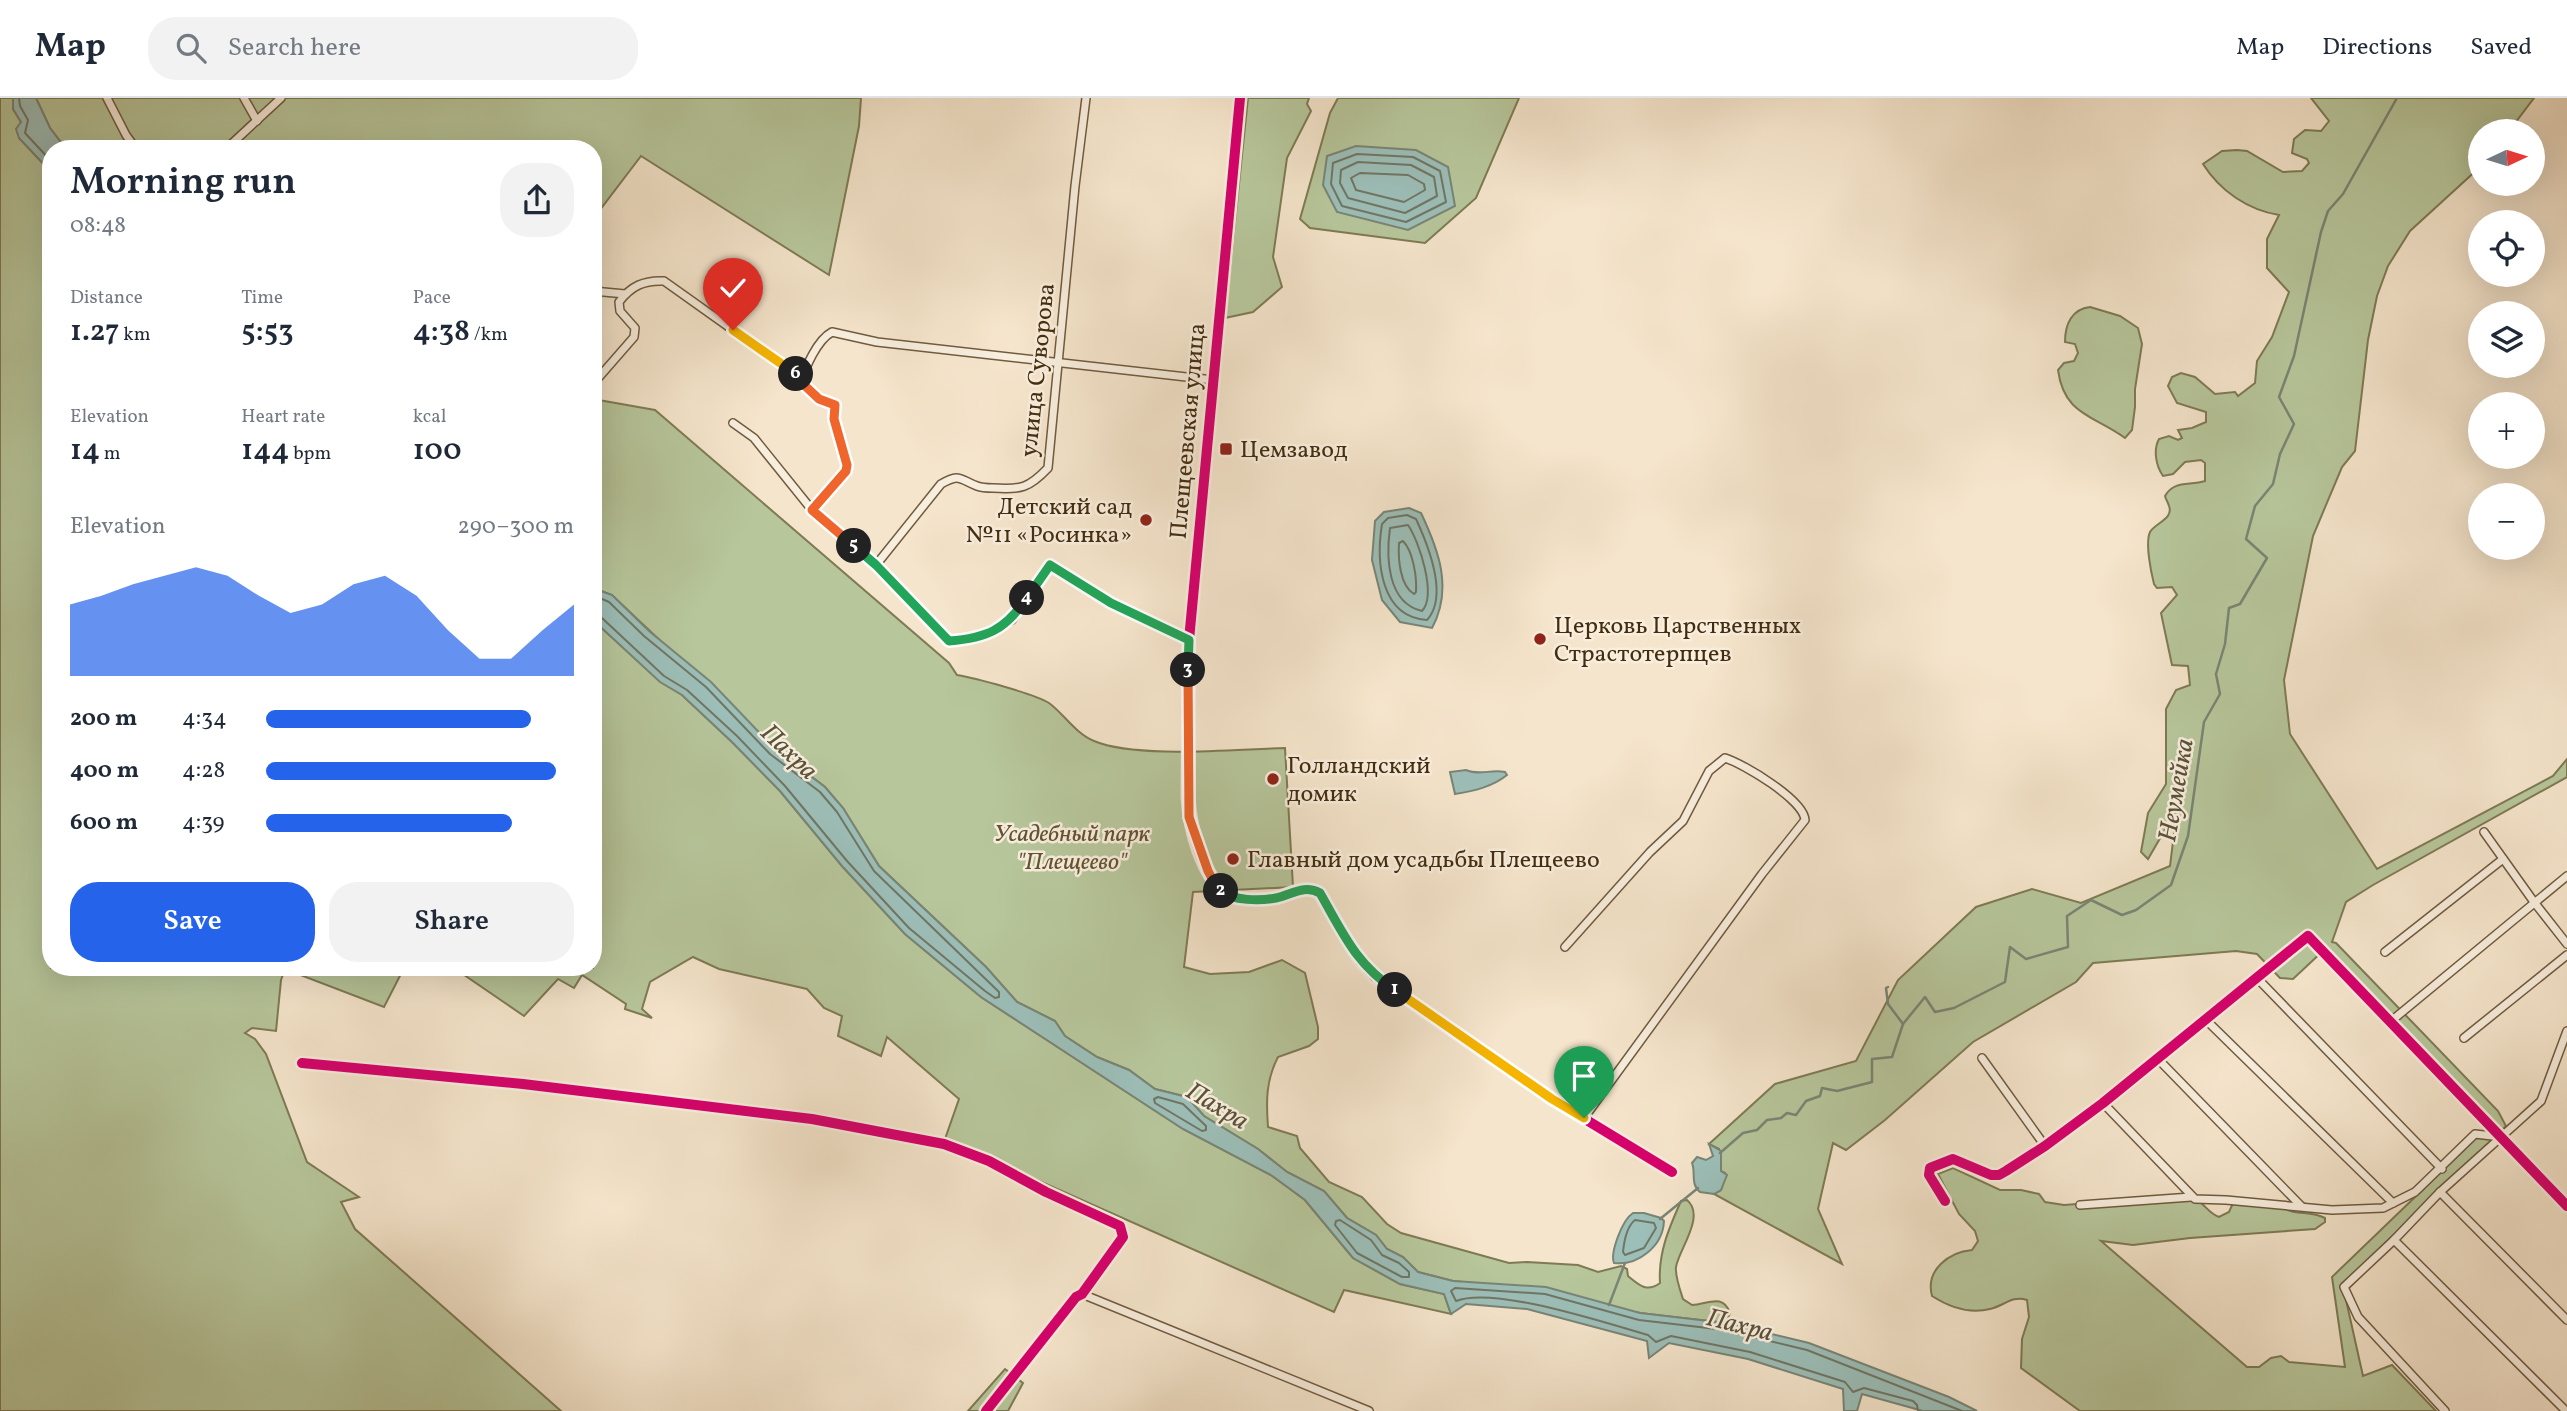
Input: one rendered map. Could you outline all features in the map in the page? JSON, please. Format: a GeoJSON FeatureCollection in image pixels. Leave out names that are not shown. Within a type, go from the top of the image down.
{"type":"FeatureCollection","features":[{"type":"Feature","properties":{"kind":"street"},"geometry":{"type":"LineString","coordinates":[[107,98],[130,140]]}},
{"type":"Feature","properties":{"kind":"street"},"geometry":{"type":"LineString","coordinates":[[244,98],[257,121]]}},
{"type":"Feature","properties":{"kind":"street"},"geometry":{"type":"LineString","coordinates":[[236,140],[281,98]]}},
{"type":"Feature","properties":{"kind":"street","name":"улица Суворова"},"geometry":{"type":"LineString","coordinates":[[876,565],[941,484],[952,477],[961,477],[979,487],[1014,489],[1028,486],[1048,468],[1086,98]]}},
{"type":"Feature","properties":{"kind":"street","name":"Плещеевская улица"},"geometry":{"type":"LineString","coordinates":[[1189,769],[1189,640],[1240,98]]}},
{"type":"Feature","properties":{"kind":"street"},"geometry":{"type":"LineString","coordinates":[[602,374],[634,337],[635,328],[620,312],[619,302],[631,288],[664,281],[802,379]]}},
{"type":"Feature","properties":{"kind":"street"},"geometry":{"type":"LineString","coordinates":[[602,292],[625,294]]}},
{"type":"Feature","properties":{"kind":"street"},"geometry":{"type":"LineString","coordinates":[[812,510],[846,471],[847,465],[834,419],[835,405],[810,393],[802,383],[814,353],[832,332],[877,342],[1213,380]]}},
{"type":"Feature","properties":{"kind":"street"},"geometry":{"type":"LineString","coordinates":[[733,423],[754,438],[812,510],[876,565],[949,641],[972,639],[1012,620],[1050,565],[1111,603],[1189,640]]}},
{"type":"Feature","properties":{"kind":"street"},"geometry":{"type":"LineString","coordinates":[[1565,947],[1650,852],[1683,821],[1709,771],[1725,758],[1741,763],[1797,804],[1805,815],[1805,820],[1762,874],[1584,1118]]}},
{"type":"Feature","properties":{"kind":"street"},"geometry":{"type":"LineString","coordinates":[[1189,769],[1189,817],[1208,871],[1216,886],[1228,897],[1275,898],[1299,890],[1313,889],[1320,893],[1360,961],[1375,977],[1552,1099],[1672,1171]]}},
{"type":"Feature","properties":{"kind":"street"},"geometry":{"type":"LineString","coordinates":[[2484,832],[2567,944]]}},
{"type":"Feature","properties":{"kind":"street"},"geometry":{"type":"LineString","coordinates":[[2385,952],[2503,859]]}},
{"type":"Feature","properties":{"kind":"street"},"geometry":{"type":"LineString","coordinates":[[2390,1022],[2567,876]]}},
{"type":"Feature","properties":{"kind":"street"},"geometry":{"type":"LineString","coordinates":[[1945,1201],[1929,1175],[1930,1168],[1953,1159],[1983,1173],[1999,1175],[2045,1146],[2103,1103],[2308,936],[2567,1206]]}},
{"type":"Feature","properties":{"kind":"street"},"geometry":{"type":"LineString","coordinates":[[2464,1038],[2567,955]]}},
{"type":"Feature","properties":{"kind":"street"},"geometry":{"type":"LineString","coordinates":[[2256,977],[2442,1168]]}},
{"type":"Feature","properties":{"kind":"street"},"geometry":{"type":"LineString","coordinates":[[2205,1019],[2393,1203]]}},
{"type":"Feature","properties":{"kind":"street"},"geometry":{"type":"LineString","coordinates":[[2445,1411],[2358,1317],[2344,1287],[2395,1240],[2440,1192],[2541,1101],[2567,1031]]}},
{"type":"Feature","properties":{"kind":"street"},"geometry":{"type":"LineString","coordinates":[[1982,1058],[2045,1146]]}},
{"type":"Feature","properties":{"kind":"street"},"geometry":{"type":"LineString","coordinates":[[2158,1059],[2301,1206]]}},
{"type":"Feature","properties":{"kind":"street"},"geometry":{"type":"LineString","coordinates":[[302,1063],[523,1084],[812,1119],[944,1144],[989,1161],[1046,1192],[1120,1226],[1123,1237],[1117,1249],[986,1411]]}},
{"type":"Feature","properties":{"kind":"street"},"geometry":{"type":"LineString","coordinates":[[2103,1103],[2191,1197]]}},
{"type":"Feature","properties":{"kind":"street"},"geometry":{"type":"LineString","coordinates":[[2080,1205],[2191,1197],[2332,1210],[2383,1208],[2414,1192],[2475,1134],[2502,1137]]}},
{"type":"Feature","properties":{"kind":"street"},"geometry":{"type":"LineString","coordinates":[[2440,1192],[2567,1320]]}},
{"type":"Feature","properties":{"kind":"street"},"geometry":{"type":"LineString","coordinates":[[2395,1240],[2564,1409]]}},
{"type":"Feature","properties":{"kind":"street"},"geometry":{"type":"LineString","coordinates":[[1082,1294],[1369,1411]]}},
{"type":"Feature","properties":{"kind":"green space"},"geometry":{"type":"Polygon","coordinates":[[[0,98],[13,98],[13,109],[21,122],[19,138],[42,162],[42,976],[282,976],[276,1031],[252,1028],[245,1033],[255,1039],[266,1054],[307,1162],[359,1197],[341,1202],[355,1229],[561,1411],[0,1411],[0,98]]]}},
{"type":"Feature","properties":{"kind":"green space"},"geometry":{"type":"Polygon","coordinates":[[[36,98],[861,98],[859,126],[829,275],[641,156],[602,207],[602,140],[59,140],[50,128],[36,98]]]}},
{"type":"Feature","properties":{"kind":"green space"},"geometry":{"type":"Polygon","coordinates":[[[1248,98],[1309,98],[1307,104],[1311,111],[1287,158],[1273,257],[1282,287],[1253,312],[1225,318],[1248,98]]]}},
{"type":"Feature","properties":{"kind":"green space"},"geometry":{"type":"Polygon","coordinates":[[[1338,98],[1519,98],[1476,198],[1425,243],[1310,228],[1300,219],[1330,113],[1338,98]]]}},
{"type":"Feature","properties":{"kind":"green space"},"geometry":{"type":"Polygon","coordinates":[[[2311,98],[2534,98],[2518,119],[2468,119],[2468,178],[2410,231],[2388,266],[2377,296],[2368,340],[2355,451],[2342,467],[2313,536],[2284,680],[2290,734],[2377,869],[2553,776],[2567,759],[2567,777],[2346,902],[2332,942],[2336,943],[2498,1111],[2506,1126],[2344,1291],[2363,1376],[2392,1365],[2436,1411],[2080,1411],[2021,1368],[2022,1339],[2029,1317],[2027,1300],[2012,1300],[1995,1308],[1975,1311],[1953,1306],[1932,1296],[1932,1278],[1941,1264],[1955,1254],[1972,1250],[1978,1241],[1975,1231],[1959,1214],[1938,1174],[1953,1168],[2000,1190],[2021,1190],[2039,1194],[2045,1202],[2064,1205],[2184,1196],[2196,1199],[2219,1217],[2229,1212],[2233,1203],[2276,1203],[2295,1212],[2325,1218],[2325,1222],[2315,1229],[2133,1245],[2101,1241],[2247,1367],[2259,1367],[2271,1358],[2281,1356],[2289,1362],[2345,1367],[2332,1277],[2494,1121],[2324,950],[2293,979],[2280,978],[2257,954],[2236,951],[2093,963],[2076,982],[1973,1042],[1885,1120],[1846,1150],[1833,1143],[1818,1209],[1842,1264],[1714,1194],[1721,1190],[1725,1173],[1721,1171],[1719,1149],[1709,1144],[1775,1084],[1856,1061],[1898,980],[1976,907],[2032,889],[2081,903],[2170,866],[2177,809],[2148,859],[2141,852],[2148,813],[2166,784],[2166,709],[2176,690],[2190,685],[2188,666],[2172,665],[2161,613],[2177,595],[2172,587],[2157,588],[2154,584],[2148,543],[2152,529],[2169,514],[2165,496],[2169,491],[2177,486],[2205,481],[2205,463],[2201,460],[2185,462],[2173,474],[2163,476],[2156,458],[2159,439],[2169,436],[2178,440],[2182,438],[2178,430],[2206,422],[2206,412],[2177,403],[2168,386],[2172,377],[2181,373],[2195,377],[2215,394],[2235,392],[2238,396],[2255,383],[2257,361],[2272,337],[2289,292],[2267,268],[2267,239],[2279,215],[2256,209],[2236,198],[2218,183],[2203,164],[2222,151],[2237,150],[2247,151],[2283,172],[2302,171],[2309,163],[2307,159],[2292,153],[2294,139],[2305,130],[2321,131],[2329,121],[2311,98]]]}},
{"type":"Feature","properties":{"kind":"green space"},"geometry":{"type":"Polygon","coordinates":[[[2090,307],[2120,316],[2138,328],[2142,344],[2135,407],[2132,430],[2125,438],[2073,405],[2061,385],[2058,370],[2064,363],[2074,361],[2078,353],[2075,344],[2065,342],[2066,329],[2074,314],[2090,307]]]}},
{"type":"Feature","properties":{"kind":"green space","name":"Усадебный парк \"Плещеево\""},"geometry":{"type":"Polygon","coordinates":[[[602,401],[655,410],[949,663],[957,675],[1042,699],[1088,738],[1113,747],[1187,752],[1285,748],[1293,887],[1193,892],[1184,967],[1210,974],[1249,972],[1282,960],[1305,973],[1318,1027],[1318,1039],[1309,1046],[1278,1057],[1268,1091],[1268,1127],[1297,1136],[1300,1148],[1329,1182],[1362,1197],[1387,1224],[1401,1233],[1509,1263],[1578,1265],[1598,1272],[1621,1266],[1627,1269],[1628,1276],[1647,1288],[1660,1283],[1665,1241],[1681,1201],[1687,1200],[1694,1215],[1690,1233],[1676,1267],[1680,1291],[1683,1299],[1692,1305],[1714,1301],[1723,1303],[1730,1313],[1726,1323],[1640,1313],[1493,1285],[1453,1281],[1418,1272],[1403,1257],[1387,1249],[1376,1235],[1347,1218],[1324,1191],[1287,1172],[1258,1149],[1204,1116],[1187,1097],[1155,1089],[1129,1070],[1097,1057],[1065,1036],[1055,1021],[1017,1002],[986,967],[879,866],[843,808],[825,787],[775,749],[612,595],[602,591],[602,401]]]}},
{"type":"Feature","properties":{"kind":"green space"},"geometry":{"type":"Polygon","coordinates":[[[602,628],[660,681],[682,695],[732,742],[780,791],[842,866],[905,934],[981,997],[1183,1129],[1271,1175],[1305,1200],[1353,1258],[1400,1284],[1444,1294],[1451,1314],[1344,1290],[1334,1312],[945,1139],[959,1099],[887,1037],[881,1056],[838,1036],[842,1016],[824,1008],[807,989],[719,969],[693,957],[650,982],[642,1009],[652,1018],[625,1009],[626,1004],[584,976],[602,976],[602,628]]]}},
{"type":"Feature","properties":{"kind":"green space"},"geometry":{"type":"Polygon","coordinates":[[[303,976],[400,976],[384,1007],[303,976]]]}},
{"type":"Feature","properties":{"kind":"green space"},"geometry":{"type":"Polygon","coordinates":[[[466,976],[581,976],[574,988],[558,979],[524,1016],[466,976]]]}},
{"type":"Feature","properties":{"kind":"green space"},"geometry":{"type":"Polygon","coordinates":[[[1005,1369],[1023,1383],[1008,1411],[968,1411],[1005,1369]]]}},
{"type":"Feature","properties":{"kind":"water"},"geometry":{"type":"Polygon","coordinates":[[[13,98],[36,98],[50,128],[59,140],[42,140],[42,162],[19,138],[16,129],[21,122],[13,109],[13,98]]]}},
{"type":"Feature","properties":{"kind":"water"},"geometry":{"type":"Polygon","coordinates":[[[1356,146],[1416,150],[1448,167],[1455,206],[1408,230],[1337,212],[1323,185],[1327,156],[1356,146]]]}},
{"type":"Feature","properties":{"kind":"water"},"geometry":{"type":"Polygon","coordinates":[[[1409,508],[1421,513],[1441,570],[1442,599],[1432,628],[1400,622],[1382,600],[1372,560],[1375,521],[1384,512],[1409,508]]]}},
{"type":"Feature","properties":{"kind":"water"},"geometry":{"type":"Polygon","coordinates":[[[602,591],[612,595],[649,631],[711,682],[775,749],[825,787],[843,808],[879,866],[986,967],[1017,1002],[1055,1021],[1065,1036],[1097,1057],[1129,1070],[1155,1089],[1187,1097],[1204,1116],[1258,1149],[1287,1172],[1324,1191],[1347,1218],[1376,1235],[1387,1249],[1403,1257],[1418,1272],[1453,1281],[1546,1287],[1640,1313],[1726,1323],[1809,1343],[1949,1397],[1977,1411],[1923,1411],[1862,1394],[1857,1411],[1844,1411],[1843,1389],[1748,1359],[1669,1343],[1649,1358],[1647,1341],[1527,1309],[1466,1304],[1451,1314],[1444,1294],[1400,1284],[1353,1258],[1305,1200],[1271,1175],[1183,1129],[981,997],[905,934],[842,866],[780,791],[682,695],[660,682],[602,628],[602,591]]]}},
{"type":"Feature","properties":{"kind":"water"},"geometry":{"type":"Polygon","coordinates":[[[1500,771],[1507,775],[1483,788],[1455,794],[1450,772],[1500,771]]]}},
{"type":"Feature","properties":{"kind":"water"},"geometry":{"type":"Polygon","coordinates":[[[1709,1144],[1721,1151],[1721,1171],[1727,1175],[1721,1190],[1714,1194],[1697,1189],[1692,1163],[1697,1157],[1706,1160],[1713,1156],[1709,1144]]]}},
{"type":"Feature","properties":{"kind":"water"},"geometry":{"type":"Polygon","coordinates":[[[1633,1213],[1661,1218],[1664,1221],[1663,1230],[1654,1246],[1640,1258],[1614,1263],[1618,1237],[1633,1213]]]}},
{"type":"Feature","properties":{"kind":"waterway","name":"Неумейка"},"geometry":{"type":"LineString","coordinates":[[1720,1153],[1743,1133],[1757,1130],[1767,1120],[1781,1118],[1787,1113],[1796,1115],[1806,1101],[1820,1096],[1822,1088],[1837,1091],[1872,1082],[1872,1059],[1892,1057],[1903,1024],[1925,997],[1935,1012],[1954,1008],[2005,982],[2010,947],[2026,959],[2068,947],[2067,916],[2091,900],[2122,915],[2136,910],[2171,885],[2188,836],[2204,722],[2220,694],[2216,674],[2225,644],[2229,608],[2240,604],[2267,558],[2246,539],[2255,506],[2273,484],[2280,454],[2294,424],[2279,397],[2294,356],[2321,232],[2328,211],[2343,194],[2397,98]]}},
{"type":"Feature","properties":{"kind":"waterway"},"geometry":{"type":"LineString","coordinates":[[1888,987],[1888,1004],[1903,1024]]}},
{"type":"Feature","properties":{"kind":"waterway","name":"Неумейка"},"geometry":{"type":"LineString","coordinates":[[1660,1219],[1698,1188]]}},
{"type":"Feature","properties":{"kind":"waterway","name":"Неумейка"},"geometry":{"type":"LineString","coordinates":[[1609,1305],[1625,1263]]}},
{"type":"Feature","properties":{"kind":"cycle path"},"geometry":{"type":"LineString","coordinates":[[1240,98],[1189,640],[1188,797],[1191,824],[1204,864],[1228,897],[1275,898],[1303,890],[1319,893],[1360,961],[1375,977],[1552,1099],[1672,1172]]}},
{"type":"Feature","properties":{"kind":"cycle path"},"geometry":{"type":"LineString","coordinates":[[1945,1201],[1929,1175],[1930,1168],[1953,1159],[1991,1175],[2006,1171],[2103,1103],[2308,936],[2567,1206]]}},
{"type":"Feature","properties":{"kind":"cycle path"},"geometry":{"type":"LineString","coordinates":[[302,1063],[523,1084],[812,1119],[944,1144],[989,1161],[1046,1192],[1120,1226],[1123,1237],[1082,1294],[1076,1297],[986,1411]]}},
{"type":"Feature","properties":{"kind":"place","name":"Цемзавод"},"geometry":{"type":"Point","coordinates":[1226,449]}},
{"type":"Feature","properties":{"kind":"place","name":"Детский сад №11 «Росинка»"},"geometry":{"type":"Point","coordinates":[1146,520]}},
{"type":"Feature","properties":{"kind":"place","name":"Церковь Царственных Страстотерпцев"},"geometry":{"type":"Point","coordinates":[1540,639]}},
{"type":"Feature","properties":{"kind":"place","name":"Голландский домик"},"geometry":{"type":"Point","coordinates":[1273,779]}},
{"type":"Feature","properties":{"kind":"place","name":"Главный дом усадьбы Плещеево"},"geometry":{"type":"Point","coordinates":[1233,859]}},
{"type":"Feature","properties":{"kind":"route"},"geometry":{"type":"LineString","coordinates":[[733,330],[802,379],[810,393],[835,405],[834,419],[847,465],[846,471],[812,510],[876,565],[949,641],[972,639],[1012,620],[1050,565],[1111,603],[1189,640],[1189,817],[1216,886],[1228,897],[1242,898],[1275,898],[1299,890],[1313,889],[1320,893],[1360,961],[1375,977],[1552,1099],[1584,1118]]}},
{"type":"Feature","properties":{"kind":"water label","name":"Пахра"},"geometry":{"type":"Point","coordinates":[790,751]}},
{"type":"Feature","properties":{"kind":"water label","name":"Пахра"},"geometry":{"type":"Point","coordinates":[1218,1105]}},
{"type":"Feature","properties":{"kind":"water label","name":"Пахра"},"geometry":{"type":"Point","coordinates":[1740,1324]}}]}
